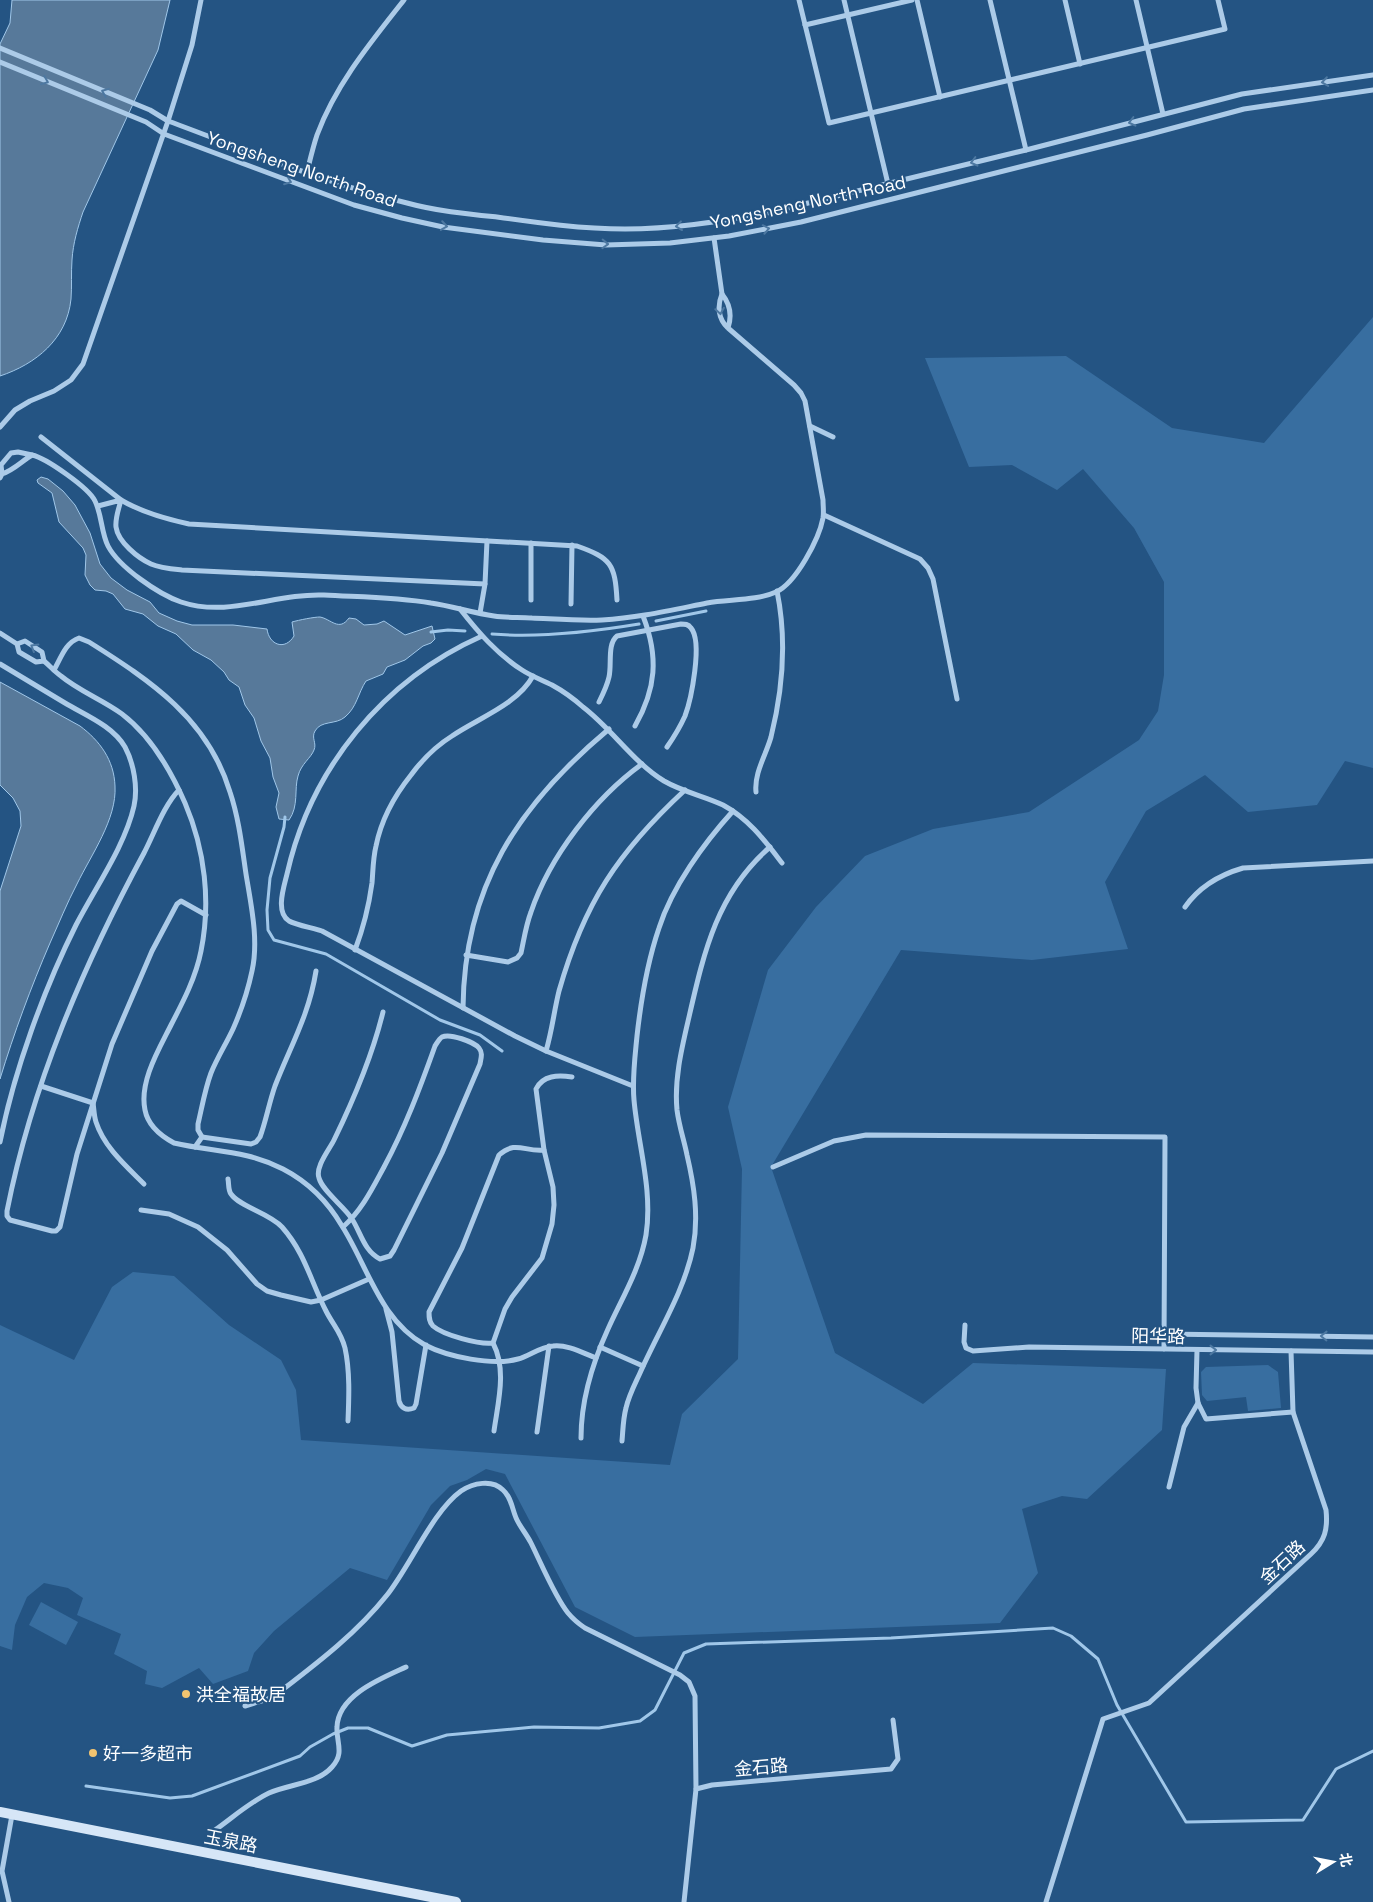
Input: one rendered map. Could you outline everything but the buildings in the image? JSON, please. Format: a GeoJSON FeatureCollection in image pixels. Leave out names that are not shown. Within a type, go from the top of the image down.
{"type":"FeatureCollection","features":[{"type":"Feature","properties":{"kind":"street"},"geometry":{"type":"LineString","coordinates":[[0,427],[14,410],[54,391],[71,380],[83,364],[164,134],[192,45],[200,0]]}},
{"type":"Feature","properties":{"kind":"street"},"geometry":{"type":"LineString","coordinates":[[307,172],[317,135],[337,93],[357,60],[404,0]]}},
{"type":"Feature","properties":{"kind":"street"},"geometry":{"type":"LineString","coordinates":[[799,0],[829,123],[1225,30],[1218,0]]}},
{"type":"Feature","properties":{"kind":"street"},"geometry":{"type":"LineString","coordinates":[[844,0],[888,184]]}},
{"type":"Feature","properties":{"kind":"street"},"geometry":{"type":"LineString","coordinates":[[805,25],[912,0]]}},
{"type":"Feature","properties":{"kind":"street"},"geometry":{"type":"LineString","coordinates":[[917,0],[940,97]]}},
{"type":"Feature","properties":{"kind":"street"},"geometry":{"type":"LineString","coordinates":[[990,0],[1026,150]]}},
{"type":"Feature","properties":{"kind":"street"},"geometry":{"type":"LineString","coordinates":[[1065,0],[1080,64]]}},
{"type":"Feature","properties":{"kind":"street"},"geometry":{"type":"LineString","coordinates":[[1136,0],[1163,114]]}},
{"type":"Feature","properties":{"kind":"street","name":"Yongsheng North Road"},"geometry":{"type":"LineString","coordinates":[[0,48],[150,110],[168,121],[307,172],[408,204],[510,219],[624,229],[669,227],[721,221],[772,212],[1026,150],[1242,94],[1373,75]]}},
{"type":"Feature","properties":{"kind":"street","name":"Yongsheng North Road"},"geometry":{"type":"LineString","coordinates":[[0,62],[146,122],[164,134],[354,206],[443,227],[543,240],[606,245],[670,243],[714,238],[801,222],[1244,109],[1373,90]]}},
{"type":"Feature","properties":{"kind":"street"},"geometry":{"type":"LineString","coordinates":[[1,476],[2,465],[11,453],[18,452],[46,460],[94,498],[98,506],[104,535],[113,553],[148,585],[180,602],[196,606],[217,608],[257,604],[294,596],[322,595],[399,599],[495,616],[600,620],[643,616],[715,601],[777,592],[786,586],[794,576],[820,530],[824,515],[810,426],[805,401],[797,389],[722,322],[718,303],[722,294],[714,238]]}},
{"type":"Feature","properties":{"kind":"street"},"geometry":{"type":"LineString","coordinates":[[722,294],[728,301],[731,320],[728,328]]}},
{"type":"Feature","properties":{"kind":"street"},"geometry":{"type":"LineString","coordinates":[[810,426],[833,437]]}},
{"type":"Feature","properties":{"kind":"street"},"geometry":{"type":"LineString","coordinates":[[40,437],[121,500],[156,515],[189,524],[572,545],[593,552],[605,559],[612,567],[616,578],[617,600]]}},
{"type":"Feature","properties":{"kind":"street"},"geometry":{"type":"LineString","coordinates":[[1,476],[32,455]]}},
{"type":"Feature","properties":{"kind":"street"},"geometry":{"type":"LineString","coordinates":[[98,506],[121,500]]}},
{"type":"Feature","properties":{"kind":"street"},"geometry":{"type":"LineString","coordinates":[[121,500],[116,526],[118,534],[126,545],[140,557],[150,564],[164,568],[485,584]]}},
{"type":"Feature","properties":{"kind":"street"},"geometry":{"type":"LineString","coordinates":[[824,515],[920,559],[928,568],[933,579],[956,699]]}},
{"type":"Feature","properties":{"kind":"street"},"geometry":{"type":"LineString","coordinates":[[480,613],[485,584],[487,540]]}},
{"type":"Feature","properties":{"kind":"street"},"geometry":{"type":"LineString","coordinates":[[531,543],[531,600]]}},
{"type":"Feature","properties":{"kind":"street"},"geometry":{"type":"LineString","coordinates":[[571,604],[572,545]]}},
{"type":"Feature","properties":{"kind":"street"},"geometry":{"type":"LineString","coordinates":[[756,792],[757,777],[770,740],[780,691],[783,643],[777,592]]}},
{"type":"Feature","properties":{"kind":"street"},"geometry":{"type":"LineString","coordinates":[[460,609],[482,636],[508,660],[523,671],[554,686],[584,707],[609,729],[642,764],[665,781],[723,805],[754,827],[782,863]]}},
{"type":"Feature","properties":{"kind":"street"},"geometry":{"type":"LineString","coordinates":[[635,726],[646,704],[653,680],[653,647],[643,616]]}},
{"type":"Feature","properties":{"kind":"street"},"geometry":{"type":"LineString","coordinates":[[599,702],[609,679],[613,639],[618,636],[687,624],[694,633],[696,654],[691,695],[684,717],[667,747]]}},
{"type":"Feature","properties":{"kind":"street"},"geometry":{"type":"LineString","coordinates":[[0,634],[16,644],[19,652],[36,662],[44,661]]}},
{"type":"Feature","properties":{"kind":"street"},"geometry":{"type":"LineString","coordinates":[[482,636],[458,647],[413,676],[375,710],[334,760],[306,816],[297,840],[283,892],[282,904],[284,915],[289,921],[322,931],[546,1051],[633,1086]]}},
{"type":"Feature","properties":{"kind":"street"},"geometry":{"type":"LineString","coordinates":[[54,670],[66,647],[72,641],[79,638],[89,642],[145,679],[188,717],[206,740],[220,766],[230,792],[237,819],[252,909],[255,953],[252,972],[239,1013],[210,1076],[198,1124],[198,1130],[202,1138]]}},
{"type":"Feature","properties":{"kind":"street"},"geometry":{"type":"LineString","coordinates":[[16,644],[25,642],[42,652],[44,661],[62,677],[123,714],[139,729],[168,770],[179,790],[193,824],[204,874],[207,900],[201,954],[192,981],[150,1068],[144,1103],[148,1120],[163,1138],[174,1143],[246,1154],[284,1169],[300,1179],[331,1209],[343,1227],[385,1306],[404,1330],[426,1346],[460,1356],[500,1361],[520,1359],[549,1346],[560,1346],[596,1358]]}},
{"type":"Feature","properties":{"kind":"street"},"geometry":{"type":"LineString","coordinates":[[0,664],[95,720],[118,738],[130,759],[135,787],[134,804],[124,834],[76,926],[41,1007],[13,1090],[0,1142]]}},
{"type":"Feature","properties":{"kind":"street"},"geometry":{"type":"LineString","coordinates":[[355,950],[370,892],[376,844],[386,817],[401,788],[436,748],[512,699],[524,689],[533,676]]}},
{"type":"Feature","properties":{"kind":"street"},"geometry":{"type":"LineString","coordinates":[[463,1008],[466,955],[475,916],[484,888],[510,838],[527,812],[558,774],[609,729]]}},
{"type":"Feature","properties":{"kind":"street"},"geometry":{"type":"LineString","coordinates":[[466,955],[508,962],[517,958],[521,953],[526,927],[536,898],[564,848],[586,818],[608,793],[626,775],[642,764]]}},
{"type":"Feature","properties":{"kind":"street"},"geometry":{"type":"LineString","coordinates":[[179,790],[169,799],[157,828],[98,941],[68,1013],[40,1086],[16,1168],[7,1211],[7,1216],[10,1220],[52,1231],[60,1227],[77,1154],[112,1044],[173,909],[182,901],[206,915]]}},
{"type":"Feature","properties":{"kind":"street"},"geometry":{"type":"LineString","coordinates":[[546,1051],[553,1016],[565,974],[591,905],[620,860],[654,820],[685,790]]}},
{"type":"Feature","properties":{"kind":"street"},"geometry":{"type":"LineString","coordinates":[[582,1438],[584,1403],[596,1358],[635,1272],[646,1235],[648,1201],[633,1086],[639,1017],[652,953],[659,927],[683,879],[710,838],[733,811]]}},
{"type":"Feature","properties":{"kind":"street"},"geometry":{"type":"LineString","coordinates":[[622,1441],[626,1406],[682,1284],[696,1230],[694,1194],[676,1098],[685,1035],[702,963],[715,924],[730,893],[750,866],[770,847]]}},
{"type":"Feature","properties":{"kind":"street"},"geometry":{"type":"LineString","coordinates":[[1185,907],[1200,890],[1213,880],[1243,868],[1373,861]]}},
{"type":"Feature","properties":{"kind":"street"},"geometry":{"type":"LineString","coordinates":[[202,1138],[251,1144],[260,1138],[274,1089],[297,1038],[309,1004],[316,971]]}},
{"type":"Feature","properties":{"kind":"street"},"geometry":{"type":"LineString","coordinates":[[343,1227],[352,1219],[368,1199],[406,1124],[438,1041],[442,1037],[449,1036],[475,1045],[480,1049],[482,1056],[442,1153],[390,1256],[386,1259],[380,1259],[372,1255],[352,1219],[345,1208],[324,1187],[318,1178],[319,1170],[364,1072],[383,1012]]}},
{"type":"Feature","properties":{"kind":"street"},"geometry":{"type":"LineString","coordinates":[[494,1432],[501,1369],[498,1352],[493,1343],[505,1309],[512,1296],[542,1258],[552,1224],[553,1187],[544,1150],[536,1089],[539,1082],[546,1078],[572,1077]]}},
{"type":"Feature","properties":{"kind":"street"},"geometry":{"type":"LineString","coordinates":[[40,1086],[92,1103]]}},
{"type":"Feature","properties":{"kind":"street"},"geometry":{"type":"LineString","coordinates":[[92,1103],[96,1122],[103,1136],[115,1153],[144,1184]]}},
{"type":"Feature","properties":{"kind":"street"},"geometry":{"type":"LineString","coordinates":[[773,1167],[834,1141],[861,1136],[1165,1137],[1164,1350]]}},
{"type":"Feature","properties":{"kind":"street"},"geometry":{"type":"LineString","coordinates":[[195,1147],[202,1138]]}},
{"type":"Feature","properties":{"kind":"street"},"geometry":{"type":"LineString","coordinates":[[493,1343],[477,1343],[438,1329],[432,1325],[429,1319],[429,1312],[462,1248],[499,1155],[513,1147],[536,1151],[544,1150]]}},
{"type":"Feature","properties":{"kind":"street"},"geometry":{"type":"LineString","coordinates":[[228,1179],[232,1194],[238,1200],[272,1218],[291,1238],[312,1276],[326,1313],[341,1336],[345,1349],[348,1372],[348,1421]]}},
{"type":"Feature","properties":{"kind":"street"},"geometry":{"type":"LineString","coordinates":[[140,1210],[169,1214],[198,1227],[227,1250],[257,1284],[267,1291],[311,1302],[322,1300],[369,1279]]}},
{"type":"Feature","properties":{"kind":"street"},"geometry":{"type":"LineString","coordinates":[[385,1306],[392,1332],[399,1400],[401,1406],[405,1409],[414,1408],[416,1404],[426,1346]]}},
{"type":"Feature","properties":{"kind":"street","name":"阳华路"},"geometry":{"type":"LineString","coordinates":[[964,1325],[966,1348],[973,1351],[1029,1348],[1373,1352]]}},
{"type":"Feature","properties":{"kind":"street","name":"阳华路"},"geometry":{"type":"LineString","coordinates":[[1164,1334],[1373,1337]]}},
{"type":"Feature","properties":{"kind":"street"},"geometry":{"type":"LineString","coordinates":[[537,1432],[549,1346]]}},
{"type":"Feature","properties":{"kind":"street"},"geometry":{"type":"LineString","coordinates":[[600,1348],[643,1366]]}},
{"type":"Feature","properties":{"kind":"street"},"geometry":{"type":"LineString","coordinates":[[1197,1350],[1196,1388],[1198,1403],[1206,1418],[1293,1412]]}},
{"type":"Feature","properties":{"kind":"street","name":"金石路"},"geometry":{"type":"LineString","coordinates":[[1046,1902],[1104,1718],[1149,1703],[1320,1546],[1325,1535],[1327,1523],[1326,1510],[1293,1412],[1292,1351]]}},
{"type":"Feature","properties":{"kind":"street"},"geometry":{"type":"LineString","coordinates":[[1169,1488],[1184,1427],[1198,1403]]}},
{"type":"Feature","properties":{"kind":"street"},"geometry":{"type":"LineString","coordinates":[[245,1706],[277,1694],[345,1639],[387,1595],[447,1504],[468,1487],[482,1483],[497,1485],[508,1495],[517,1519],[567,1613],[585,1628],[680,1675],[688,1682],[695,1696],[696,1789],[684,1902]]}},
{"type":"Feature","properties":{"kind":"street"},"geometry":{"type":"LineString","coordinates":[[215,1830],[269,1793],[324,1774],[337,1761],[340,1752],[336,1728],[342,1710],[366,1686],[406,1667]]}},
{"type":"Feature","properties":{"kind":"street","name":"金石路"},"geometry":{"type":"LineString","coordinates":[[696,1789],[712,1785],[890,1769],[898,1759],[892,1720]]}},
{"type":"Feature","properties":{"kind":"street","name":"玉泉路"},"geometry":{"type":"LineString","coordinates":[[0,1812],[456,1902]]}},
{"type":"Feature","properties":{"kind":"street"},"geometry":{"type":"LineString","coordinates":[[9,1902],[1,1871],[12,1815]]}},
{"type":"Feature","properties":{"kind":"shaded area"},"geometry":{"type":"Polygon","coordinates":[[[12,0],[170,0],[158,50],[81,218],[73,254],[71,299],[63,326],[48,348],[37,357],[26,365],[0,376],[0,44],[10,23],[12,0]]]}},
{"type":"Feature","properties":{"kind":"shaded area"},"geometry":{"type":"Polygon","coordinates":[[[1373,317],[1373,768],[1345,761],[1317,805],[1248,812],[1205,775],[1146,811],[1105,882],[1128,949],[1032,960],[901,950],[771,1167],[835,1353],[923,1404],[973,1363],[1166,1369],[1162,1430],[1087,1499],[1062,1496],[1022,1509],[1038,1573],[1000,1623],[635,1637],[575,1607],[505,1474],[486,1469],[467,1480],[450,1486],[431,1505],[387,1580],[350,1568],[274,1631],[254,1653],[248,1671],[213,1684],[199,1668],[162,1688],[145,1684],[147,1671],[114,1654],[121,1634],[77,1615],[83,1598],[68,1588],[44,1583],[27,1597],[15,1625],[12,1650],[0,1646],[0,1325],[74,1360],[112,1287],[133,1272],[174,1276],[229,1325],[281,1360],[296,1390],[301,1440],[670,1465],[682,1414],[738,1359],[742,1169],[728,1107],[768,970],[816,907],[865,856],[933,829],[1029,812],[1139,740],[1158,711],[1164,675],[1164,582],[1134,528],[1083,469],[1057,490],[1012,465],[969,467],[925,358],[1066,356],[1172,428],[1264,443],[1373,317]]]}},
{"type":"Feature","properties":{"kind":"shaded area"},"geometry":{"type":"Polygon","coordinates":[[[41,477],[48,479],[63,491],[75,505],[90,533],[100,564],[111,578],[127,590],[150,602],[159,613],[177,621],[192,625],[233,625],[267,629],[271,639],[282,645],[290,641],[294,636],[292,622],[320,617],[335,624],[342,624],[349,618],[356,619],[364,625],[377,624],[384,621],[405,635],[432,626],[435,639],[405,660],[387,667],[383,674],[366,681],[355,704],[345,717],[321,725],[315,731],[314,750],[301,768],[298,776],[292,815],[289,820],[279,819],[276,807],[279,793],[273,777],[270,758],[261,741],[254,718],[245,705],[239,687],[229,680],[224,672],[211,660],[193,650],[176,634],[158,626],[143,614],[125,609],[113,594],[95,590],[90,585],[85,575],[86,555],[83,548],[59,522],[52,493],[38,483],[37,480],[41,477]]]}},
{"type":"Feature","properties":{"kind":"shaded area"},"geometry":{"type":"Polygon","coordinates":[[[0,682],[80,726],[94,738],[105,752],[112,768],[115,798],[108,824],[70,898],[43,960],[17,1027],[0,1079],[0,891],[21,826],[20,811],[13,798],[0,785],[0,682]]]}},
{"type":"Feature","properties":{"kind":"shaded area"},"geometry":{"type":"Polygon","coordinates":[[[1268,1365],[1278,1372],[1281,1408],[1248,1411],[1246,1397],[1207,1401],[1202,1395],[1201,1372],[1206,1367],[1268,1365]]]}},
{"type":"Feature","properties":{"kind":"shaded area"},"geometry":{"type":"Polygon","coordinates":[[[41,1602],[78,1622],[66,1645],[29,1625],[41,1602]]]}},
{"type":"Feature","properties":{"kind":"waterway"},"geometry":{"type":"LineString","coordinates":[[656,621],[706,611]]}},
{"type":"Feature","properties":{"kind":"waterway"},"geometry":{"type":"LineString","coordinates":[[492,634],[566,634],[639,624]]}},
{"type":"Feature","properties":{"kind":"waterway"},"geometry":{"type":"LineString","coordinates":[[431,632],[465,631]]}},
{"type":"Feature","properties":{"kind":"waterway"},"geometry":{"type":"LineString","coordinates":[[285,817],[270,878],[267,910],[268,930],[274,940],[326,954],[440,1020],[480,1035],[502,1051]]}},
{"type":"Feature","properties":{"kind":"waterway"},"geometry":{"type":"LineString","coordinates":[[86,1786],[170,1798],[192,1796],[300,1756],[310,1747],[348,1728],[368,1728],[412,1746],[447,1735],[534,1727],[599,1728],[640,1721],[655,1710],[684,1653],[706,1644],[891,1638],[1053,1628],[1071,1636],[1098,1659],[1117,1705],[1186,1822],[1303,1820],[1336,1769],[1373,1751]]}},
{"type":"Feature","properties":{"kind":"place","name":"洪全福故居"},"geometry":{"type":"Point","coordinates":[186,1694]}},
{"type":"Feature","properties":{"kind":"place","name":"好一多超市"},"geometry":{"type":"Point","coordinates":[93,1753]}}]}
